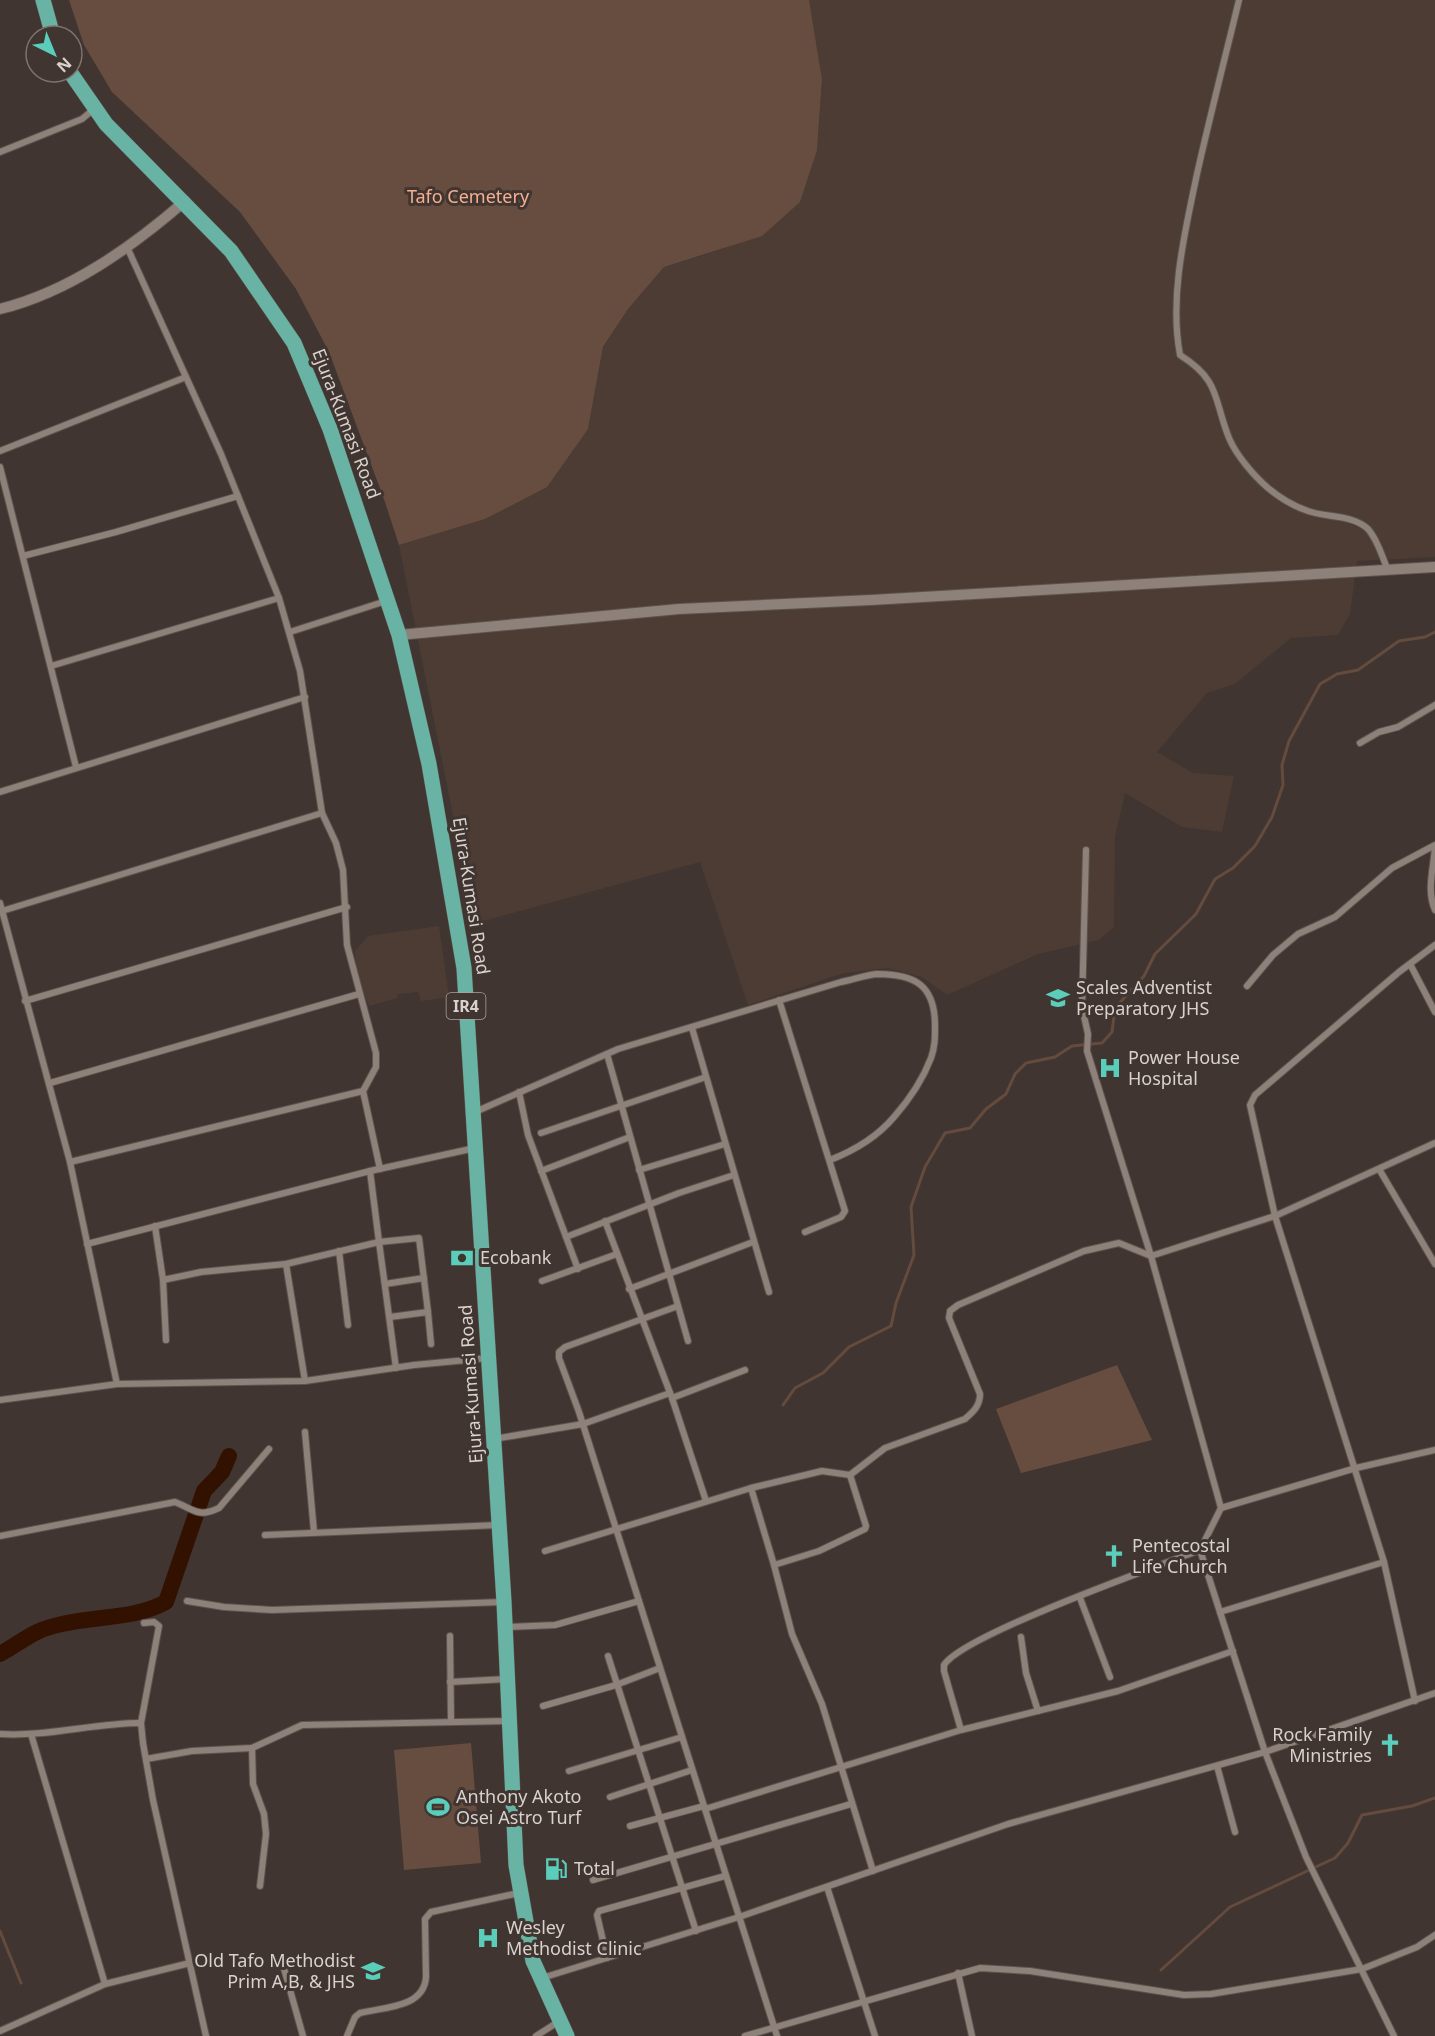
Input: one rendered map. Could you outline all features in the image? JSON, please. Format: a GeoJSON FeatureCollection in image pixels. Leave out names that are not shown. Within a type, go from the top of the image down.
{"type":"FeatureCollection","features":[{"type":"Feature","properties":{"kind":"main road"},"geometry":{"type":"LineString","coordinates":[[43,0],[50,24]]}},
{"type":"Feature","properties":{"kind":"main road","name":"Ejura-Kumasi Road"},"geometry":{"type":"LineString","coordinates":[[78,84],[94,109],[120,139],[185,201],[231,251],[294,343],[330,429],[399,635],[429,764],[456,910],[464,968],[504,1602],[519,1893],[530,1949],[539,1979],[567,2036]]}},
{"type":"Feature","properties":{"kind":"street"},"geometry":{"type":"LineString","coordinates":[[1239,0],[1185,231],[1177,302],[1177,339],[1180,355],[1204,372],[1212,383],[1230,441],[1268,487],[1288,503],[1309,512],[1343,517],[1367,528],[1373,535],[1388,570]]}},
{"type":"Feature","properties":{"kind":"street"},"geometry":{"type":"LineString","coordinates":[[0,152],[82,119],[94,109]]}},
{"type":"Feature","properties":{"kind":"street"},"geometry":{"type":"LineString","coordinates":[[0,309],[48,293],[127,247],[185,201]]}},
{"type":"Feature","properties":{"kind":"street"},"geometry":{"type":"LineString","coordinates":[[127,247],[238,496],[279,598],[290,632],[305,698],[322,813],[336,843],[343,870],[347,907],[347,945],[376,1053],[376,1067],[363,1091],[380,1169]]}},
{"type":"Feature","properties":{"kind":"street"},"geometry":{"type":"LineString","coordinates":[[0,451],[186,377]]}},
{"type":"Feature","properties":{"kind":"street"},"geometry":{"type":"LineString","coordinates":[[0,467],[76,767]]}},
{"type":"Feature","properties":{"kind":"street"},"geometry":{"type":"LineString","coordinates":[[23,556],[116,532],[238,496]]}},
{"type":"Feature","properties":{"kind":"street"},"geometry":{"type":"LineString","coordinates":[[399,635],[679,609],[849,602],[1435,567]]}},
{"type":"Feature","properties":{"kind":"street"},"geometry":{"type":"LineString","coordinates":[[51,666],[279,598]]}},
{"type":"Feature","properties":{"kind":"street"},"geometry":{"type":"LineString","coordinates":[[290,632],[388,600]]}},
{"type":"Feature","properties":{"kind":"street"},"geometry":{"type":"LineString","coordinates":[[0,792],[305,698]]}},
{"type":"Feature","properties":{"kind":"street"},"geometry":{"type":"LineString","coordinates":[[1360,743],[1379,732],[1398,727],[1435,705]]}},
{"type":"Feature","properties":{"kind":"street"},"geometry":{"type":"LineString","coordinates":[[2,911],[322,813]]}},
{"type":"Feature","properties":{"kind":"street"},"geometry":{"type":"LineString","coordinates":[[1435,845],[1431,886],[1431,901],[1435,910]]}},
{"type":"Feature","properties":{"kind":"street"},"geometry":{"type":"LineString","coordinates":[[1247,986],[1273,955],[1298,934],[1335,916],[1392,868],[1435,845]]}},
{"type":"Feature","properties":{"kind":"street"},"geometry":{"type":"LineString","coordinates":[[961,1730],[944,1671],[948,1659],[996,1631],[1200,1550],[1221,1508],[1151,1256],[1087,1051],[1088,1034],[1082,1007],[1086,850]]}},
{"type":"Feature","properties":{"kind":"street"},"geometry":{"type":"LineString","coordinates":[[0,903],[70,1162],[117,1384]]}},
{"type":"Feature","properties":{"kind":"street"},"geometry":{"type":"LineString","coordinates":[[25,1001],[347,907]]}},
{"type":"Feature","properties":{"kind":"street"},"geometry":{"type":"LineString","coordinates":[[1415,1701],[1384,1562],[1275,1215],[1250,1105],[1251,1100],[1435,945]]}},
{"type":"Feature","properties":{"kind":"street"},"geometry":{"type":"LineString","coordinates":[[1410,964],[1435,1012]]}},
{"type":"Feature","properties":{"kind":"street"},"geometry":{"type":"LineString","coordinates":[[473,1113],[607,1054],[779,1000],[875,974],[900,976],[921,984],[930,994],[935,1013],[935,1046],[916,1088],[886,1125],[855,1149],[830,1160]]}},
{"type":"Feature","properties":{"kind":"street"},"geometry":{"type":"LineString","coordinates":[[50,1083],[359,994]]}},
{"type":"Feature","properties":{"kind":"street"},"geometry":{"type":"LineString","coordinates":[[779,1000],[845,1211],[841,1217],[805,1232]]}},
{"type":"Feature","properties":{"kind":"street"},"geometry":{"type":"LineString","coordinates":[[692,1028],[769,1292]]}},
{"type":"Feature","properties":{"kind":"street"},"geometry":{"type":"LineString","coordinates":[[607,1054],[688,1341]]}},
{"type":"Feature","properties":{"kind":"street"},"geometry":{"type":"LineString","coordinates":[[541,1132],[622,1107],[706,1077]]}},
{"type":"Feature","properties":{"kind":"street"},"geometry":{"type":"LineString","coordinates":[[70,1162],[363,1091]]}},
{"type":"Feature","properties":{"kind":"street"},"geometry":{"type":"LineString","coordinates":[[519,1092],[528,1136],[578,1269]]}},
{"type":"Feature","properties":{"kind":"street"},"geometry":{"type":"LineString","coordinates":[[541,1171],[630,1137]]}},
{"type":"Feature","properties":{"kind":"street"},"geometry":{"type":"LineString","coordinates":[[545,1551],[751,1488],[822,1472],[850,1474],[885,1448],[965,1419],[974,1412],[980,1401],[980,1394],[949,1318],[950,1311],[958,1305],[1084,1251],[1113,1244],[1125,1244],[1151,1256],[1275,1215],[1435,1143]]}},
{"type":"Feature","properties":{"kind":"street"},"geometry":{"type":"LineString","coordinates":[[639,1170],[725,1144]]}},
{"type":"Feature","properties":{"kind":"street"},"geometry":{"type":"LineString","coordinates":[[87,1244],[370,1171],[475,1148]]}},
{"type":"Feature","properties":{"kind":"street"},"geometry":{"type":"LineString","coordinates":[[1379,1169],[1435,1264]]}},
{"type":"Feature","properties":{"kind":"street"},"geometry":{"type":"LineString","coordinates":[[370,1171],[396,1368]]}},
{"type":"Feature","properties":{"kind":"street"},"geometry":{"type":"LineString","coordinates":[[566,1237],[679,1193],[734,1175]]}},
{"type":"Feature","properties":{"kind":"street"},"geometry":{"type":"LineString","coordinates":[[605,1221],[671,1396],[706,1500]]}},
{"type":"Feature","properties":{"kind":"street"},"geometry":{"type":"LineString","coordinates":[[155,1226],[163,1280],[166,1340]]}},
{"type":"Feature","properties":{"kind":"street"},"geometry":{"type":"LineString","coordinates":[[163,1280],[201,1272],[286,1264],[379,1242],[419,1238],[431,1344]]}},
{"type":"Feature","properties":{"kind":"street"},"geometry":{"type":"LineString","coordinates":[[629,1289],[753,1242]]}},
{"type":"Feature","properties":{"kind":"street"},"geometry":{"type":"LineString","coordinates":[[339,1251],[348,1325]]}},
{"type":"Feature","properties":{"kind":"street"},"geometry":{"type":"LineString","coordinates":[[542,1281],[616,1254]]}},
{"type":"Feature","properties":{"kind":"street"},"geometry":{"type":"LineString","coordinates":[[286,1264],[305,1381]]}},
{"type":"Feature","properties":{"kind":"street"},"geometry":{"type":"LineString","coordinates":[[385,1284],[424,1278]]}},
{"type":"Feature","properties":{"kind":"street"},"geometry":{"type":"LineString","coordinates":[[678,1306],[565,1347],[559,1352],[559,1358],[583,1424],[777,2036]]}},
{"type":"Feature","properties":{"kind":"street"},"geometry":{"type":"LineString","coordinates":[[390,1317],[428,1312]]}},
{"type":"Feature","properties":{"kind":"street"},"geometry":{"type":"LineString","coordinates":[[0,1400],[117,1384],[305,1381],[489,1358]]}},
{"type":"Feature","properties":{"kind":"street"},"geometry":{"type":"LineString","coordinates":[[494,1439],[583,1424],[745,1370]]}},
{"type":"Feature","properties":{"kind":"street"},"geometry":{"type":"LineString","coordinates":[[305,1432],[314,1532]]}},
{"type":"Feature","properties":{"kind":"street"},"geometry":{"type":"LineString","coordinates":[[0,1536],[175,1502],[199,1515],[219,1508],[269,1449]]}},
{"type":"Feature","properties":{"kind":"street"},"geometry":{"type":"LineString","coordinates":[[1221,1508],[1356,1468],[1435,1450]]}},
{"type":"Feature","properties":{"kind":"street"},"geometry":{"type":"LineString","coordinates":[[774,1565],[819,1551],[865,1529],[850,1474]]}},
{"type":"Feature","properties":{"kind":"street"},"geometry":{"type":"LineString","coordinates":[[751,1488],[792,1634],[822,1704],[873,1870]]}},
{"type":"Feature","properties":{"kind":"street"},"geometry":{"type":"LineString","coordinates":[[265,1535],[499,1525]]}},
{"type":"Feature","properties":{"kind":"street"},"geometry":{"type":"LineString","coordinates":[[1200,1550],[1265,1752],[1306,1857],[1394,2036]]}},
{"type":"Feature","properties":{"kind":"street"},"geometry":{"type":"LineString","coordinates":[[1220,1612],[1384,1562]]}},
{"type":"Feature","properties":{"kind":"street"},"geometry":{"type":"LineString","coordinates":[[1080,1598],[1110,1677]]}},
{"type":"Feature","properties":{"kind":"street"},"geometry":{"type":"LineString","coordinates":[[187,1601],[224,1607],[272,1610],[504,1602]]}},
{"type":"Feature","properties":{"kind":"street"},"geometry":{"type":"LineString","coordinates":[[505,1628],[555,1625],[639,1601]]}},
{"type":"Feature","properties":{"kind":"street"},"geometry":{"type":"LineString","coordinates":[[144,1623],[154,1622],[159,1626],[141,1723],[146,1759],[206,2036]]}},
{"type":"Feature","properties":{"kind":"street"},"geometry":{"type":"LineString","coordinates":[[450,1636],[451,1722]]}},
{"type":"Feature","properties":{"kind":"street"},"geometry":{"type":"LineString","coordinates":[[1021,1637],[1026,1673],[1038,1711]]}},
{"type":"Feature","properties":{"kind":"street"},"geometry":{"type":"LineString","coordinates":[[630,1826],[705,1808],[961,1730],[1118,1691],[1233,1651]]}},
{"type":"Feature","properties":{"kind":"street"},"geometry":{"type":"LineString","coordinates":[[608,1656],[646,1784],[696,1931]]}},
{"type":"Feature","properties":{"kind":"street"},"geometry":{"type":"LineString","coordinates":[[543,1706],[616,1685],[660,1668]]}},
{"type":"Feature","properties":{"kind":"street"},"geometry":{"type":"LineString","coordinates":[[450,1682],[508,1679]]}},
{"type":"Feature","properties":{"kind":"street"},"geometry":{"type":"LineString","coordinates":[[539,1979],[739,1917],[1008,1824],[1265,1752],[1435,1693]]}},
{"type":"Feature","properties":{"kind":"street"},"geometry":{"type":"LineString","coordinates":[[146,1759],[192,1751],[252,1748],[302,1725],[510,1721]]}},
{"type":"Feature","properties":{"kind":"street"},"geometry":{"type":"LineString","coordinates":[[0,1734],[31,1734],[110,1723],[141,1723]]}},
{"type":"Feature","properties":{"kind":"street"},"geometry":{"type":"LineString","coordinates":[[31,1734],[105,1984]]}},
{"type":"Feature","properties":{"kind":"street"},"geometry":{"type":"LineString","coordinates":[[569,1771],[682,1737]]}},
{"type":"Feature","properties":{"kind":"street"},"geometry":{"type":"LineString","coordinates":[[252,1748],[253,1784],[264,1814],[266,1834],[260,1886]]}},
{"type":"Feature","properties":{"kind":"street"},"geometry":{"type":"LineString","coordinates":[[1217,1766],[1235,1832]]}},
{"type":"Feature","properties":{"kind":"street"},"geometry":{"type":"LineString","coordinates":[[610,1797],[692,1770]]}},
{"type":"Feature","properties":{"kind":"street"},"geometry":{"type":"LineString","coordinates":[[593,1880],[851,1804]]}},
{"type":"Feature","properties":{"kind":"street"},"geometry":{"type":"LineString","coordinates":[[607,1958],[597,1915],[599,1911],[726,1876]]}},
{"type":"Feature","properties":{"kind":"street"},"geometry":{"type":"LineString","coordinates":[[827,1887],[875,2036]]}},
{"type":"Feature","properties":{"kind":"street"},"geometry":{"type":"LineString","coordinates":[[348,2036],[355,2017],[360,2013],[412,2001],[426,1986],[425,1919],[431,1912],[519,1893]]}},
{"type":"Feature","properties":{"kind":"street"},"geometry":{"type":"LineString","coordinates":[[745,2036],[980,1968],[1004,1968],[1184,1995],[1211,1994],[1362,1969],[1417,1947],[1435,1935]]}},
{"type":"Feature","properties":{"kind":"street"},"geometry":{"type":"LineString","coordinates":[[0,2031],[105,1984],[190,1963]]}},
{"type":"Feature","properties":{"kind":"street"},"geometry":{"type":"LineString","coordinates":[[283,1965],[303,2036]]}},
{"type":"Feature","properties":{"kind":"street"},"geometry":{"type":"LineString","coordinates":[[958,1973],[972,2036]]}},
{"type":"Feature","properties":{"kind":"street"},"geometry":{"type":"LineString","coordinates":[[536,2036],[559,2022]]}},
{"type":"Feature","properties":{"kind":"shaded area"},"geometry":{"type":"Polygon","coordinates":[[[809,0],[1435,0],[1435,557],[1357,561],[1350,614],[1338,635],[1291,638],[1235,684],[1207,693],[1157,752],[1193,773],[1234,776],[1222,832],[1182,827],[1125,793],[1115,837],[1114,927],[1099,940],[1038,954],[947,995],[922,977],[888,968],[844,973],[748,1005],[700,862],[480,922],[460,850],[399,545],[485,519],[588,429],[603,348],[628,309],[664,267],[726,248],[817,150],[822,79],[809,0]]]}},
{"type":"Feature","properties":{"kind":"shaded area"},"geometry":{"type":"Polygon","coordinates":[[[439,926],[449,997],[421,1001],[418,992],[397,994],[398,998],[369,1006],[356,970],[355,951],[368,936],[439,926]]]}},
{"type":"Feature","properties":{"kind":"green space","name":"Tafo Cemetery"},"geometry":{"type":"Polygon","coordinates":[[[69,0],[809,0],[822,79],[817,150],[800,202],[762,236],[664,267],[628,309],[603,347],[588,429],[547,487],[485,519],[399,545],[329,352],[296,289],[240,212],[112,92],[84,45],[84,24],[77,24],[69,0]]]}},
{"type":"Feature","properties":{"kind":"green space"},"geometry":{"type":"Polygon","coordinates":[[[1117,1365],[1152,1440],[1021,1473],[996,1409],[1117,1365]]]}},
{"type":"Feature","properties":{"kind":"green space","name":"Anthony Akoto Osei Astro Turf"},"geometry":{"type":"Polygon","coordinates":[[[471,1743],[481,1863],[404,1870],[394,1750],[471,1743]]]}},
{"type":"Feature","properties":{"kind":"waterway"},"geometry":{"type":"LineString","coordinates":[[783,1405],[795,1388],[823,1373],[849,1347],[891,1326],[896,1303],[914,1255],[911,1207],[925,1167],[945,1133],[970,1128],[986,1109],[1006,1094],[1015,1074],[1026,1063],[1055,1057],[1072,1046],[1102,1043],[1112,1032],[1115,1008],[1144,976],[1155,954],[1196,914],[1215,879],[1233,868],[1255,846],[1272,817],[1283,785],[1282,765],[1289,741],[1320,684],[1337,674],[1358,670],[1399,641],[1425,637],[1435,632]]}},
{"type":"Feature","properties":{"kind":"waterway"},"geometry":{"type":"LineString","coordinates":[[0,1654],[52,1626],[128,1614],[166,1602],[204,1491],[222,1472],[229,1456]]}},
{"type":"Feature","properties":{"kind":"waterway"},"geometry":{"type":"LineString","coordinates":[[1161,1970],[1230,1907],[1335,1858],[1348,1843],[1362,1815],[1412,1806],[1435,1798]]}},
{"type":"Feature","properties":{"kind":"waterway"},"geometry":{"type":"LineString","coordinates":[[0,1931],[21,1983]]}},
{"type":"Feature","properties":{"kind":"place","name":"Scales Adventist Preparatory JHS"},"geometry":{"type":"Point","coordinates":[1058,998]}},
{"type":"Feature","properties":{"kind":"place","name":"Power House Hospital"},"geometry":{"type":"Point","coordinates":[1110,1068]}},
{"type":"Feature","properties":{"kind":"place","name":"Ecobank"},"geometry":{"type":"Point","coordinates":[462,1258]}},
{"type":"Feature","properties":{"kind":"place","name":"Pentecostal Life Church"},"geometry":{"type":"Point","coordinates":[1114,1556]}},
{"type":"Feature","properties":{"kind":"place","name":"Rock Family Ministries"},"geometry":{"type":"Point","coordinates":[1390,1745]}},
{"type":"Feature","properties":{"kind":"place","name":"Anthony Akoto Osei Astro Turf"},"geometry":{"type":"Point","coordinates":[438,1807]}},
{"type":"Feature","properties":{"kind":"place","name":"Total"},"geometry":{"type":"Point","coordinates":[556,1869]}},
{"type":"Feature","properties":{"kind":"place","name":"Wesley Methodist Clinic"},"geometry":{"type":"Point","coordinates":[488,1938]}},
{"type":"Feature","properties":{"kind":"place","name":"Old Tafo Methodist Prim A,B, & JHS"},"geometry":{"type":"Point","coordinates":[373,1971]}}]}
